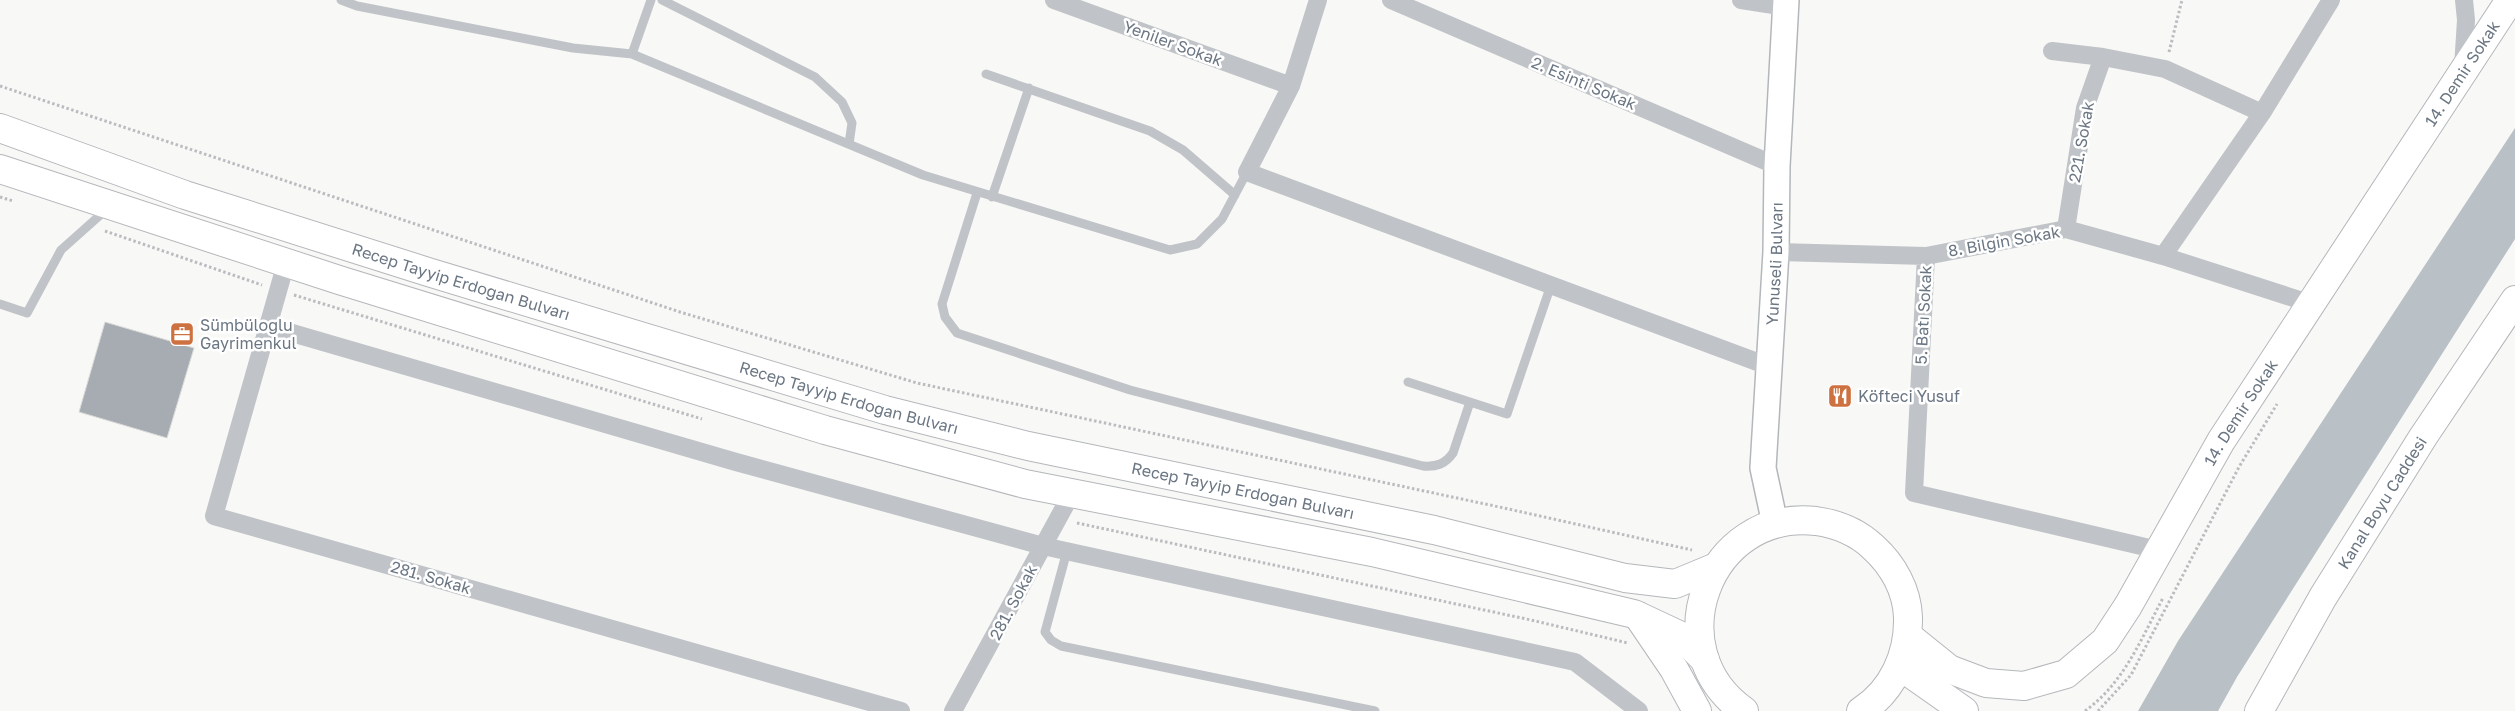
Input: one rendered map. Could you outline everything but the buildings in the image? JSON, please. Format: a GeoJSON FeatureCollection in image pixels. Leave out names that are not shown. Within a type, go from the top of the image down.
{"type":"FeatureCollection","features":[{"type":"Feature","properties":{"kind":"main road","name":"14. Demir Sokak"},"geometry":{"type":"LineString","coordinates":[[1908,636],[1949,669],[1986,683],[2024,686],[2066,674],[2105,641],[2128,606],[2221,441],[2510,0]]}},
{"type":"Feature","properties":{"kind":"main road","name":"Yunuseli Bulvarı"},"geometry":{"type":"LineString","coordinates":[[1775,524],[1763,468],[1776,252],[1777,166],[1786,4]]}},
{"type":"Feature","properties":{"kind":"main road","name":"Recep Tayyip Erdoğan Bulvarı"},"geometry":{"type":"LineString","coordinates":[[0,128],[204,201],[456,280],[885,410],[1028,446],[1434,530],[1625,578],[1675,584],[1708,559]]}},
{"type":"Feature","properties":{"kind":"main road","name":"Recep Tayyip Erdoğan Bulvarı"},"geometry":{"type":"LineString","coordinates":[[0,170],[286,263],[825,430],[1025,484],[1372,552],[1637,615],[1681,636],[1705,660]]}},
{"type":"Feature","properties":{"kind":"main road","name":"Kanal Boyu Caddesi"},"geometry":{"type":"LineString","coordinates":[[2259,711],[2323,597],[2423,437],[2515,300]]}},
{"type":"Feature","properties":{"kind":"main road"},"geometry":{"type":"LineString","coordinates":[[1739,709],[1715,680],[1705,660],[1700,640],[1699,614],[1705,590],[1708,559],[1728,552],[1750,534],[1775,524],[1802,520],[1830,523],[1850,530],[1868,542],[1883,557],[1901,587],[1908,615],[1908,636],[1900,666],[1890,683],[1861,711]]}},
{"type":"Feature","properties":{"kind":"main road"},"geometry":{"type":"LineString","coordinates":[[1637,615],[1674,669],[1697,711]]}},
{"type":"Feature","properties":{"kind":"main road"},"geometry":{"type":"LineString","coordinates":[[1900,666],[1964,711]]}},
{"type":"Feature","properties":{"kind":"street","name":"Yeniler Sokak"},"geometry":{"type":"LineString","coordinates":[[1054,0],[1292,86]]}},
{"type":"Feature","properties":{"kind":"street"},"geometry":{"type":"LineString","coordinates":[[1318,0],[1292,86],[1248,172],[1768,366]]}},
{"type":"Feature","properties":{"kind":"street","name":"2. Esinti Sokak"},"geometry":{"type":"LineString","coordinates":[[1391,0],[1777,166]]}},
{"type":"Feature","properties":{"kind":"street"},"geometry":{"type":"LineString","coordinates":[[1742,0],[1786,4]]}},
{"type":"Feature","properties":{"kind":"street"},"geometry":{"type":"LineString","coordinates":[[2163,256],[2262,112],[2331,0]]}},
{"type":"Feature","properties":{"kind":"street"},"geometry":{"type":"LineString","coordinates":[[2463,72],[2466,20],[2464,0]]}},
{"type":"Feature","properties":{"kind":"street"},"geometry":{"type":"LineString","coordinates":[[2052,51],[2103,56],[2165,69],[2262,112]]}},
{"type":"Feature","properties":{"kind":"street","name":"221. Sokak"},"geometry":{"type":"LineString","coordinates":[[2066,229],[2085,108],[2103,56]]}},
{"type":"Feature","properties":{"kind":"street","name":"8. Bilgin Sokak"},"geometry":{"type":"LineString","coordinates":[[1776,252],[1926,256],[2066,229],[2163,256],[2312,304]]}},
{"type":"Feature","properties":{"kind":"street","name":"5. Batı Sokak"},"geometry":{"type":"LineString","coordinates":[[1926,256],[1914,493],[2158,550]]}},
{"type":"Feature","properties":{"kind":"street","name":"281. Sokak"},"geometry":{"type":"LineString","coordinates":[[286,263],[214,516],[900,711]]}},
{"type":"Feature","properties":{"kind":"street"},"geometry":{"type":"LineString","coordinates":[[268,326],[755,467],[1043,546],[1575,662],[1639,711]]}},
{"type":"Feature","properties":{"kind":"street","name":"281. Sokak"},"geometry":{"type":"LineString","coordinates":[[954,711],[1072,493]]}},
{"type":"Feature","properties":{"kind":"lane"},"geometry":{"type":"LineString","coordinates":[[341,0],[357,6],[573,48],[632,54],[924,176],[1170,250],[1197,244],[1222,219],[1248,172]]}},
{"type":"Feature","properties":{"kind":"lane"},"geometry":{"type":"LineString","coordinates":[[632,54],[651,0]]}},
{"type":"Feature","properties":{"kind":"lane"},"geometry":{"type":"LineString","coordinates":[[662,0],[816,77],[842,102],[852,122],[849,144]]}},
{"type":"Feature","properties":{"kind":"lane"},"geometry":{"type":"LineString","coordinates":[[986,74],[1150,131],[1183,150],[1235,195]]}},
{"type":"Feature","properties":{"kind":"lane"},"geometry":{"type":"LineString","coordinates":[[992,197],[1029,88]]}},
{"type":"Feature","properties":{"kind":"lane"},"geometry":{"type":"LineString","coordinates":[[977,193],[942,304],[944,317],[957,332],[1130,390],[1424,466],[1432,467],[1448,459],[1453,452],[1470,402]]}},
{"type":"Feature","properties":{"kind":"lane"},"geometry":{"type":"LineString","coordinates":[[0,304],[26,313],[60,250],[110,206]]}},
{"type":"Feature","properties":{"kind":"lane"},"geometry":{"type":"LineString","coordinates":[[1408,382],[1507,414],[1551,285]]}},
{"type":"Feature","properties":{"kind":"lane"},"geometry":{"type":"LineString","coordinates":[[1067,552],[1045,632],[1061,646],[1375,711]]}},
{"type":"Feature","properties":{"kind":"path"},"geometry":{"type":"LineString","coordinates":[[2165,69],[2182,0]]}},
{"type":"Feature","properties":{"kind":"path"},"geometry":{"type":"LineString","coordinates":[[0,86],[680,312],[917,383],[1708,559]]}},
{"type":"Feature","properties":{"kind":"path"},"geometry":{"type":"LineString","coordinates":[[2098,711],[2131,675],[2239,467],[2281,397]]}},
{"type":"Feature","properties":{"kind":"shaded area"},"geometry":{"type":"Polygon","coordinates":[[[2515,128],[2515,239],[2237,677],[2218,711],[2138,711],[2178,641],[2515,128]]]}},
{"type":"Feature","properties":{"kind":"place","name":"Sümbüloğlu Gayrimenkul"},"geometry":{"type":"Point","coordinates":[182,334]}},
{"type":"Feature","properties":{"kind":"place","name":"Köfteci Yusuf"},"geometry":{"type":"Point","coordinates":[1840,396]}}]}
